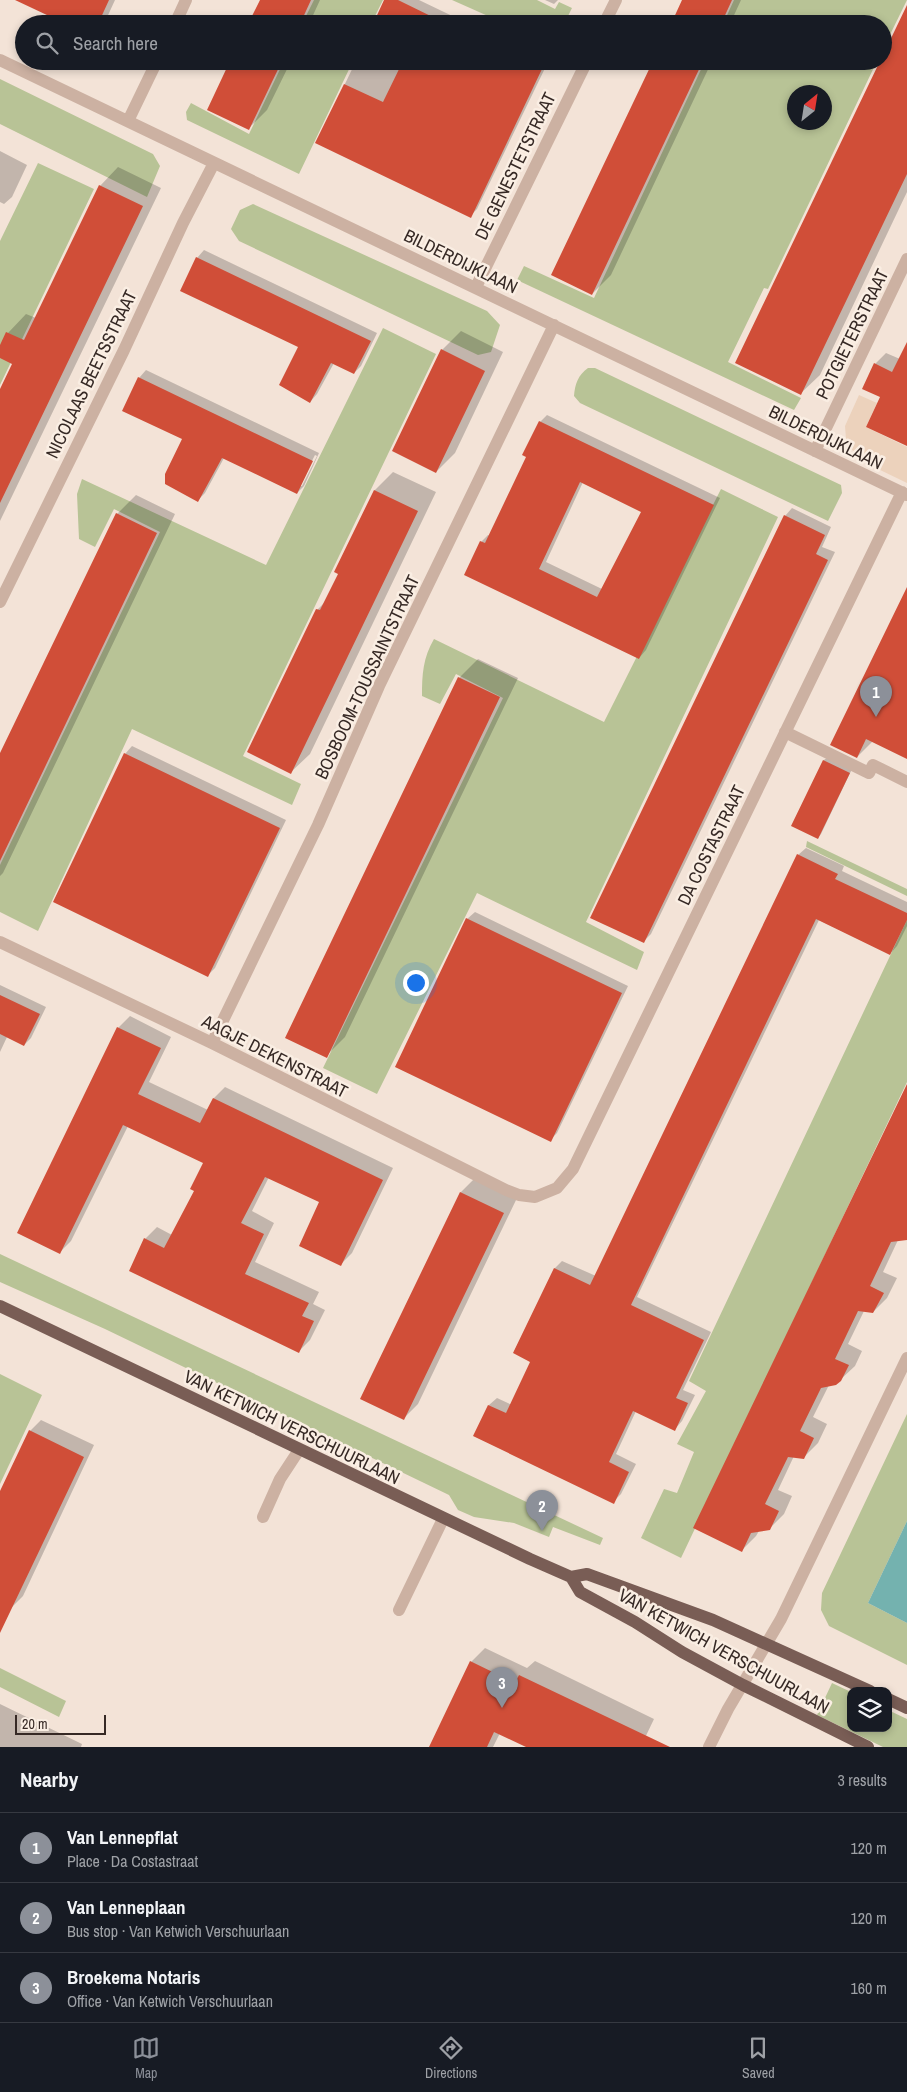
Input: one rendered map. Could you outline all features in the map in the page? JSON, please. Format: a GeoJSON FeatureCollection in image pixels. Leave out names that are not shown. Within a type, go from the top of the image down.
{"type":"FeatureCollection","features":[{"type":"Feature","properties":{"kind":"main road","name":"VAN KETWICH VERSCHUURLAAN"},"geometry":{"type":"LineString","coordinates":[[0,1306],[443,1519],[571,1577],[580,1592],[635,1622],[682,1652],[743,1685],[868,1747]]}},
{"type":"Feature","properties":{"kind":"main road","name":"VAN KETWICH VERSCHUURLAAN"},"geometry":{"type":"LineString","coordinates":[[571,1577],[587,1574],[713,1620],[861,1687]]}},
{"type":"Feature","properties":{"kind":"main road"},"geometry":{"type":"LineString","coordinates":[[892,1701],[907,1708]]}},
{"type":"Feature","properties":{"kind":"street"},"geometry":{"type":"LineString","coordinates":[[179,15],[186,0]]}},
{"type":"Feature","properties":{"kind":"street"},"geometry":{"type":"LineString","coordinates":[[608,15],[616,0]]}},
{"type":"Feature","properties":{"kind":"street","name":"BILDERDIJKLAAN"},"geometry":{"type":"LineString","coordinates":[[0,60],[15,67]]}},
{"type":"Feature","properties":{"kind":"street","name":"BILDERDIJKLAAN"},"geometry":{"type":"LineString","coordinates":[[21,70],[904,493]]}},
{"type":"Feature","properties":{"kind":"street"},"geometry":{"type":"LineString","coordinates":[[128,121],[153,70]]}},
{"type":"Feature","properties":{"kind":"street","name":"DE GENESTETSTRAAT"},"geometry":{"type":"LineString","coordinates":[[476,287],[582,70]]}},
{"type":"Feature","properties":{"kind":"street","name":"NICOLAAS BEETSSTRAAT"},"geometry":{"type":"LineString","coordinates":[[0,602],[124,350],[183,223],[214,163]]}},
{"type":"Feature","properties":{"kind":"street","name":"POTGIETERSTRAAT"},"geometry":{"type":"LineString","coordinates":[[815,451],[907,259]]}},
{"type":"Feature","properties":{"kind":"street","name":"BOSBOOM-TOUSSAINTSTRAAT"},"geometry":{"type":"LineString","coordinates":[[212,1043],[318,825],[383,678],[554,326]]}},
{"type":"Feature","properties":{"kind":"street","name":"DA COSTASTRAAT"},"geometry":{"type":"LineString","coordinates":[[535,1196],[558,1188],[573,1168],[785,732],[904,493]]}},
{"type":"Feature","properties":{"kind":"street"},"geometry":{"type":"LineString","coordinates":[[785,732],[869,773],[873,765],[907,782]]}},
{"type":"Feature","properties":{"kind":"street","name":"AAGJE DEKENSTRAAT"},"geometry":{"type":"LineString","coordinates":[[0,942],[212,1043],[506,1190],[519,1195],[535,1196]]}},
{"type":"Feature","properties":{"kind":"street"},"geometry":{"type":"LineString","coordinates":[[709,1747],[810,1560],[907,1358]]}},
{"type":"Feature","properties":{"kind":"street"},"geometry":{"type":"LineString","coordinates":[[263,1517],[280,1480],[299,1450]]}},
{"type":"Feature","properties":{"kind":"street"},"geometry":{"type":"LineString","coordinates":[[399,1610],[443,1519]]}},
{"type":"Feature","properties":{"kind":"green space"},"geometry":{"type":"Polygon","coordinates":[[[314,0],[383,0],[376,15],[306,15],[314,0]]]}},
{"type":"Feature","properties":{"kind":"green space"},"geometry":{"type":"Polygon","coordinates":[[[452,0],[537,0],[555,9],[559,2],[572,8],[568,15],[486,15],[452,0]]]}},
{"type":"Feature","properties":{"kind":"green space"},"geometry":{"type":"Polygon","coordinates":[[[734,0],[907,0],[892,31],[892,15],[727,15],[734,0]]]}},
{"type":"Feature","properties":{"kind":"green space"},"geometry":{"type":"Polygon","coordinates":[[[280,70],[349,70],[299,174],[187,120],[186,112],[191,103],[249,134],[280,70]]]}},
{"type":"Feature","properties":{"kind":"green space"},"geometry":{"type":"Polygon","coordinates":[[[701,70],[873,70],[768,289],[764,288],[728,362],[801,398],[794,410],[517,280],[524,266],[594,298],[701,70]]]}},
{"type":"Feature","properties":{"kind":"green space"},"geometry":{"type":"Polygon","coordinates":[[[0,79],[153,154],[160,166],[147,197],[0,124],[0,79]]]}},
{"type":"Feature","properties":{"kind":"green space"},"geometry":{"type":"Polygon","coordinates":[[[38,163],[94,189],[0,385],[0,241],[38,163]]]}},
{"type":"Feature","properties":{"kind":"green space"},"geometry":{"type":"Polygon","coordinates":[[[253,204],[487,311],[500,325],[491,352],[478,355],[239,241],[231,229],[240,210],[253,204]]]}},
{"type":"Feature","properties":{"kind":"green space"},"geometry":{"type":"Polygon","coordinates":[[[383,328],[436,354],[243,756],[301,784],[292,805],[132,729],[38,931],[0,912],[0,865],[160,532],[114,509],[95,547],[79,539],[77,494],[82,479],[266,565],[383,328]]]}},
{"type":"Feature","properties":{"kind":"green space"},"geometry":{"type":"Polygon","coordinates":[[[588,368],[595,368],[841,485],[842,493],[828,521],[580,403],[574,396],[575,388],[579,377],[588,368]]]}},
{"type":"Feature","properties":{"kind":"green space"},"geometry":{"type":"Polygon","coordinates":[[[721,489],[778,517],[586,922],[644,952],[637,970],[477,893],[377,1094],[323,1068],[503,698],[456,674],[440,704],[422,696],[424,666],[427,653],[434,639],[604,722],[721,489]]]}},
{"type":"Feature","properties":{"kind":"green space"},"geometry":{"type":"Polygon","coordinates":[[[807,841],[907,889],[907,896],[806,847],[807,841]]]}},
{"type":"Feature","properties":{"kind":"green space"},"geometry":{"type":"Polygon","coordinates":[[[907,920],[907,1082],[681,1558],[641,1538],[664,1489],[677,1493],[694,1452],[677,1444],[706,1391],[689,1381],[907,920]]]}},
{"type":"Feature","properties":{"kind":"green space"},"geometry":{"type":"Polygon","coordinates":[[[0,1254],[603,1538],[600,1545],[553,1527],[549,1537],[514,1523],[474,1517],[458,1510],[449,1495],[105,1329],[0,1282],[0,1254]]]}},
{"type":"Feature","properties":{"kind":"green space"},"geometry":{"type":"Polygon","coordinates":[[[0,1374],[42,1395],[0,1484],[0,1374]]]}},
{"type":"Feature","properties":{"kind":"green space"},"geometry":{"type":"Polygon","coordinates":[[[907,1414],[907,1521],[868,1603],[907,1623],[907,1665],[829,1626],[821,1610],[822,1593],[907,1414]]]}},
{"type":"Feature","properties":{"kind":"green space"},"geometry":{"type":"Polygon","coordinates":[[[0,1668],[66,1701],[59,1717],[0,1687],[0,1668]]]}},
{"type":"Feature","properties":{"kind":"green space"},"geometry":{"type":"Polygon","coordinates":[[[832,1683],[847,1690],[847,1730],[817,1715],[832,1683]]]}},
{"type":"Feature","properties":{"kind":"green space"},"geometry":{"type":"Polygon","coordinates":[[[892,1712],[907,1719],[907,1747],[883,1747],[852,1732],[892,1732],[892,1712]]]}},
{"type":"Feature","properties":{"kind":"shaded area"},"geometry":{"type":"Polygon","coordinates":[[[859,395],[877,403],[866,427],[907,447],[907,483],[874,467],[851,449],[846,439],[845,426],[859,395]]]}},
{"type":"Feature","properties":{"kind":"water"},"geometry":{"type":"Polygon","coordinates":[[[907,1521],[907,1623],[868,1603],[907,1521]]]}},
{"type":"Feature","properties":{"kind":"building"},"geometry":{"type":"Polygon","coordinates":[[[15,0],[109,0],[102,15],[47,15],[15,0]]]}},
{"type":"Feature","properties":{"kind":"building"},"geometry":{"type":"Polygon","coordinates":[[[260,0],[311,0],[304,15],[252,15],[260,0]]]}},
{"type":"Feature","properties":{"kind":"building"},"geometry":{"type":"Polygon","coordinates":[[[384,0],[398,0],[429,15],[377,15],[384,0]]]}},
{"type":"Feature","properties":{"kind":"building"},"geometry":{"type":"Polygon","coordinates":[[[682,0],[732,0],[725,15],[675,15],[682,0]]]}},
{"type":"Feature","properties":{"kind":"building"},"geometry":{"type":"Polygon","coordinates":[[[907,5],[907,174],[801,395],[735,363],[876,70],[892,70],[892,36],[907,5]]]}},
{"type":"Feature","properties":{"kind":"building"},"geometry":{"type":"Polygon","coordinates":[[[226,70],[278,70],[249,130],[207,110],[226,70]]]}},
{"type":"Feature","properties":{"kind":"building"},"geometry":{"type":"Polygon","coordinates":[[[399,70],[542,70],[471,218],[315,143],[344,84],[383,102],[399,70]]]}},
{"type":"Feature","properties":{"kind":"building"},"geometry":{"type":"Polygon","coordinates":[[[649,70],[699,70],[592,295],[551,275],[649,70]]]}},
{"type":"Feature","properties":{"kind":"building"},"geometry":{"type":"Polygon","coordinates":[[[99,185],[143,206],[0,503],[0,389],[12,364],[0,358],[0,345],[6,332],[24,340],[99,185]]]}},
{"type":"Feature","properties":{"kind":"building"},"geometry":{"type":"Polygon","coordinates":[[[196,257],[371,341],[354,374],[331,363],[310,403],[279,385],[298,347],[180,291],[196,257]]]}},
{"type":"Feature","properties":{"kind":"building"},"geometry":{"type":"Polygon","coordinates":[[[907,342],[907,446],[866,427],[880,397],[862,389],[874,363],[892,372],[907,342]]]}},
{"type":"Feature","properties":{"kind":"building"},"geometry":{"type":"Polygon","coordinates":[[[441,349],[485,371],[436,473],[392,451],[441,349]]]}},
{"type":"Feature","properties":{"kind":"building"},"geometry":{"type":"Polygon","coordinates":[[[138,377],[313,461],[297,494],[222,458],[198,502],[165,484],[165,474],[182,439],[122,411],[138,377]]]}},
{"type":"Feature","properties":{"kind":"building"},"geometry":{"type":"Polygon","coordinates":[[[539,421],[714,505],[639,659],[464,575],[480,541],[485,543],[526,457],[522,455],[539,421]],[[580,482],[539,569],[597,597],[641,512],[580,482]]]}},
{"type":"Feature","properties":{"kind":"building"},"geometry":{"type":"Polygon","coordinates":[[[374,490],[418,511],[291,774],[247,752],[316,609],[320,610],[338,574],[334,572],[374,490]]]}},
{"type":"Feature","properties":{"kind":"building"},"geometry":{"type":"Polygon","coordinates":[[[116,513],[157,533],[0,861],[0,753],[116,513]]]}},
{"type":"Feature","properties":{"kind":"building"},"geometry":{"type":"Polygon","coordinates":[[[784,515],[825,535],[816,554],[828,560],[644,943],[590,918],[784,515]]]}},
{"type":"Feature","properties":{"kind":"building"},"geometry":{"type":"Polygon","coordinates":[[[907,587],[907,759],[866,739],[857,758],[830,745],[907,587]]]}},
{"type":"Feature","properties":{"kind":"building"},"geometry":{"type":"Polygon","coordinates":[[[458,677],[500,697],[327,1058],[285,1038],[458,677]]]}},
{"type":"Feature","properties":{"kind":"building"},"geometry":{"type":"Polygon","coordinates":[[[124,753],[280,828],[208,977],[53,902],[124,753]]]}},
{"type":"Feature","properties":{"kind":"building"},"geometry":{"type":"Polygon","coordinates":[[[823,760],[850,773],[818,839],[791,826],[823,760]]]}},
{"type":"Feature","properties":{"kind":"building"},"geometry":{"type":"Polygon","coordinates":[[[797,854],[838,874],[835,879],[907,913],[907,920],[890,955],[816,919],[631,1305],[704,1340],[676,1398],[688,1403],[675,1431],[633,1411],[609,1462],[629,1472],[614,1504],[473,1436],[488,1405],[506,1413],[530,1362],[513,1353],[554,1268],[590,1285],[797,854]]]}},
{"type":"Feature","properties":{"kind":"building"},"geometry":{"type":"Polygon","coordinates":[[[466,918],[622,993],[551,1142],[395,1067],[466,918]]]}},
{"type":"Feature","properties":{"kind":"building"},"geometry":{"type":"Polygon","coordinates":[[[0,995],[40,1014],[24,1046],[0,1034],[0,995]]]}},
{"type":"Feature","properties":{"kind":"building"},"geometry":{"type":"Polygon","coordinates":[[[117,1027],[161,1048],[138,1094],[200,1123],[213,1098],[383,1180],[341,1266],[299,1246],[319,1202],[265,1177],[241,1223],[264,1234],[245,1274],[309,1303],[302,1316],[314,1321],[299,1353],[129,1271],[144,1238],[164,1248],[194,1191],[190,1189],[203,1163],[123,1125],[60,1254],[17,1233],[117,1027]]]}},
{"type":"Feature","properties":{"kind":"building"},"geometry":{"type":"Polygon","coordinates":[[[907,1084],[907,1240],[891,1242],[870,1286],[884,1293],[873,1313],[858,1311],[835,1359],[849,1365],[841,1381],[836,1385],[821,1388],[800,1431],[814,1438],[804,1459],[788,1457],[765,1504],[779,1511],[770,1530],[751,1533],[742,1552],[693,1528],[907,1084]]]}},
{"type":"Feature","properties":{"kind":"building"},"geometry":{"type":"Polygon","coordinates":[[[460,1192],[504,1213],[404,1420],[360,1399],[460,1192]]]}},
{"type":"Feature","properties":{"kind":"building"},"geometry":{"type":"Polygon","coordinates":[[[29,1430],[84,1457],[0,1633],[0,1491],[29,1430]]]}},
{"type":"Feature","properties":{"kind":"building"},"geometry":{"type":"Polygon","coordinates":[[[470,1661],[515,1683],[519,1675],[670,1747],[526,1747],[494,1732],[487,1747],[429,1747],[470,1661]]]}},
{"type":"Feature","properties":{"kind":"place","name":"Van Lennepflat"},"geometry":{"type":"Point","coordinates":[876,717]}},
{"type":"Feature","properties":{"kind":"place","name":"Van Lenneplaan"},"geometry":{"type":"Point","coordinates":[542,1531]}},
{"type":"Feature","properties":{"kind":"place","name":"Broekema Notaris"},"geometry":{"type":"Point","coordinates":[502,1708]}}]}
